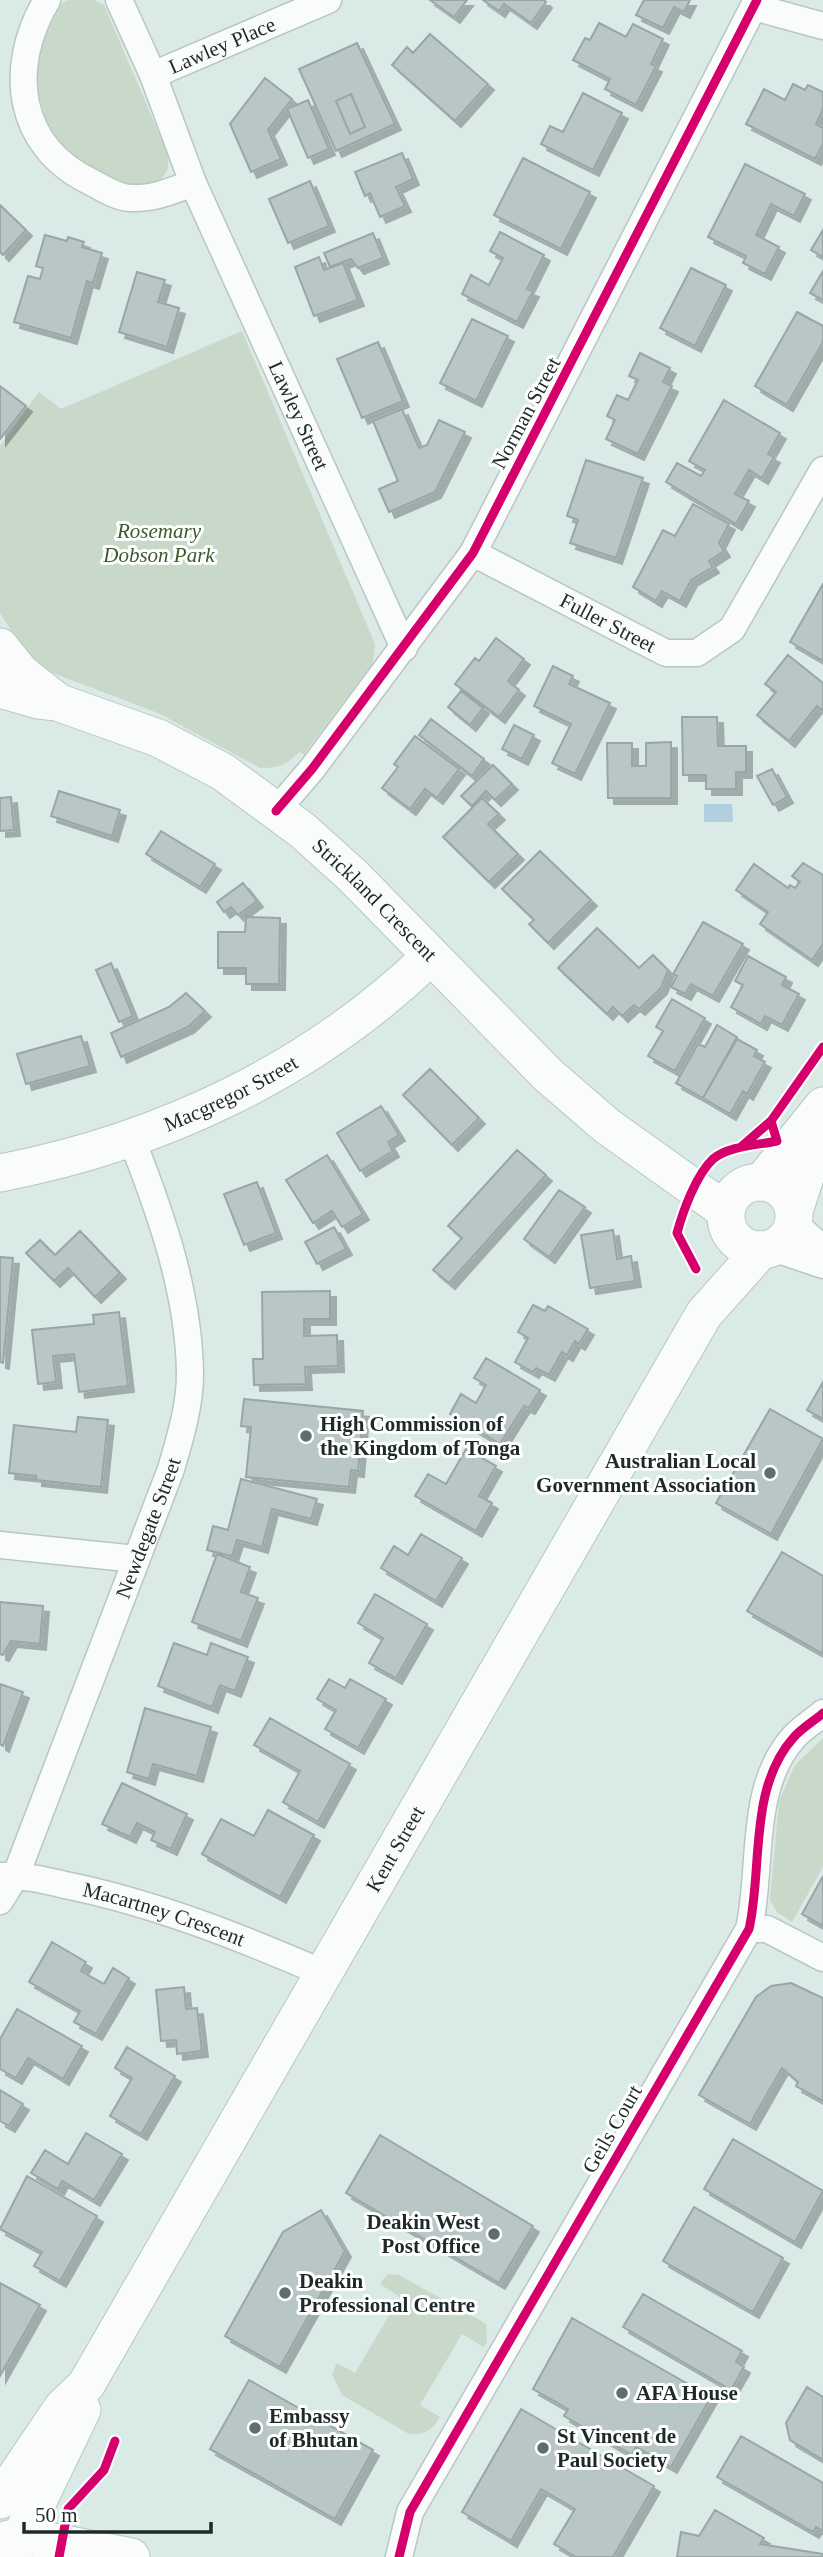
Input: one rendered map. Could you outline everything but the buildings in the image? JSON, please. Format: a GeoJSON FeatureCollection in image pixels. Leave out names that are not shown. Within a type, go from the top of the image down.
{"type":"FeatureCollection","features":[{"type":"Feature","properties":{"kind":"main road","name":"Strickland Crescent"},"geometry":{"type":"LineString","coordinates":[[0,647],[21,673],[57,702]]}},
{"type":"Feature","properties":{"kind":"main road","name":"Strickland Crescent"},"geometry":{"type":"LineString","coordinates":[[0,689],[38,700],[57,702],[158,738],[223,772],[276,811],[353,876],[548,1075],[607,1126],[651,1155],[727,1219]]}},
{"type":"Feature","properties":{"kind":"main road","name":"Macgregor Street"},"geometry":{"type":"LineString","coordinates":[[0,1173],[54,1163],[132,1140],[226,1100],[267,1079],[348,1024],[431,956]]}},
{"type":"Feature","properties":{"kind":"main road"},"geometry":{"type":"LineString","coordinates":[[758,1182],[783,1191],[780,1233],[741,1245],[727,1219],[735,1193],[758,1182],[823,1106]]}},
{"type":"Feature","properties":{"kind":"main road","name":"Kent Street"},"geometry":{"type":"LineString","coordinates":[[0,2500],[63,2407],[86,2385],[704,1314],[780,1233],[823,1122]]}},
{"type":"Feature","properties":{"kind":"main road","name":"Strickland Crescent"},"geometry":{"type":"LineString","coordinates":[[651,1155],[758,1182]]}},
{"type":"Feature","properties":{"kind":"main road","name":"Kent Street"},"geometry":{"type":"LineString","coordinates":[[704,1314],[727,1219]]}},
{"type":"Feature","properties":{"kind":"main road","name":"Kent Street"},"geometry":{"type":"LineString","coordinates":[[11,2545],[81,2414],[86,2385]]}},
{"type":"Feature","properties":{"kind":"main road"},"geometry":{"type":"LineString","coordinates":[[11,2545],[131,2557]]}},
{"type":"Feature","properties":{"kind":"street"},"geometry":{"type":"LineString","coordinates":[[47,0],[31,31],[22,64],[22,89],[39,136],[53,158],[74,174],[128,198],[157,196],[193,183]]}},
{"type":"Feature","properties":{"kind":"street","name":"Lawley Street"},"geometry":{"type":"LineString","coordinates":[[119,0],[153,75],[193,183],[404,648]]}},
{"type":"Feature","properties":{"kind":"street","name":"Lawley Place"},"geometry":{"type":"LineString","coordinates":[[153,75],[328,0]]}},
{"type":"Feature","properties":{"kind":"street"},"geometry":{"type":"LineString","coordinates":[[755,3],[823,26]]}},
{"type":"Feature","properties":{"kind":"street","name":"Norman Street"},"geometry":{"type":"LineString","coordinates":[[276,811],[404,648],[472,553],[755,3]]}},
{"type":"Feature","properties":{"kind":"street","name":"Fuller Street"},"geometry":{"type":"LineString","coordinates":[[472,553],[666,653],[697,653],[732,629],[823,470]]}},
{"type":"Feature","properties":{"kind":"street","name":"Newdegate Street"},"geometry":{"type":"LineString","coordinates":[[0,1902],[8,1875],[136,1559],[184,1425],[190,1374],[180,1287],[169,1242],[132,1140]]}},
{"type":"Feature","properties":{"kind":"street"},"geometry":{"type":"LineString","coordinates":[[780,1233],[823,1249]]}},
{"type":"Feature","properties":{"kind":"street"},"geometry":{"type":"LineString","coordinates":[[780,1233],[823,1265]]}},
{"type":"Feature","properties":{"kind":"street"},"geometry":{"type":"LineString","coordinates":[[0,1545],[136,1559]]}},
{"type":"Feature","properties":{"kind":"street","name":"Geils Court"},"geometry":{"type":"LineString","coordinates":[[399,2557],[410,2512],[749,1929],[755,1905],[763,1802],[776,1769],[793,1738],[823,1713]]}},
{"type":"Feature","properties":{"kind":"street","name":"Macartney Crescent"},"geometry":{"type":"LineString","coordinates":[[8,1875],[92,1890],[179,1916],[252,1942],[323,1973]]}},
{"type":"Feature","properties":{"kind":"street"},"geometry":{"type":"LineString","coordinates":[[749,1929],[767,1929],[823,1958]]}},
{"type":"Feature","properties":{"kind":"green space"},"geometry":{"type":"Polygon","coordinates":[[[68,0],[94,0],[104,5],[169,157],[167,171],[158,183],[124,187],[65,152],[47,125],[39,95],[37,67],[42,41],[62,3],[68,0]]]}},
{"type":"Feature","properties":{"kind":"green space","name":"Rosemary Dobson Park"},"geometry":{"type":"Polygon","coordinates":[[[242,331],[375,644],[373,663],[304,754],[299,752],[282,765],[267,768],[260,768],[158,713],[45,670],[30,659],[0,613],[0,446],[39,392],[61,409],[242,331]]]}},
{"type":"Feature","properties":{"kind":"green space"},"geometry":{"type":"Polygon","coordinates":[[[823,1738],[823,1867],[792,1922],[777,1912],[770,1900],[779,1801],[795,1765],[823,1738]]]}},
{"type":"Feature","properties":{"kind":"green space"},"geometry":{"type":"Polygon","coordinates":[[[388,2274],[399,2275],[486,2324],[487,2341],[484,2347],[462,2334],[420,2405],[440,2417],[431,2429],[420,2434],[409,2434],[342,2395],[332,2374],[337,2363],[355,2373],[400,2297],[380,2284],[388,2274]]]}},
{"type":"Feature","properties":{"kind":"water"},"geometry":{"type":"Polygon","coordinates":[[[704,804],[732,804],[733,822],[704,822],[704,804]]]}},
{"type":"Feature","properties":{"kind":"cycle path"},"geometry":{"type":"LineString","coordinates":[[276,811],[312,769],[473,553],[757,0]]}},
{"type":"Feature","properties":{"kind":"cycle path"},"geometry":{"type":"LineString","coordinates":[[741,1147],[771,1121],[823,1047]]}},
{"type":"Feature","properties":{"kind":"cycle path"},"geometry":{"type":"LineString","coordinates":[[696,1269],[677,1233],[696,1184],[707,1166],[719,1155],[777,1141],[771,1121]]}},
{"type":"Feature","properties":{"kind":"cycle path"},"geometry":{"type":"LineString","coordinates":[[399,2557],[410,2512],[749,1929],[763,1804],[770,1780],[779,1757],[794,1737],[823,1713]]}},
{"type":"Feature","properties":{"kind":"cycle path"},"geometry":{"type":"LineString","coordinates":[[59,2557],[68,2509],[104,2470],[115,2441]]}},
{"type":"Feature","properties":{"kind":"place","name":"High Commission of the Kingdom of Tonga"},"geometry":{"type":"Point","coordinates":[306,1436]}},
{"type":"Feature","properties":{"kind":"place","name":"Australian Local Government Association"},"geometry":{"type":"Point","coordinates":[770,1473]}},
{"type":"Feature","properties":{"kind":"place","name":"Deakin West Post Office"},"geometry":{"type":"Point","coordinates":[494,2234]}},
{"type":"Feature","properties":{"kind":"place","name":"Deakin Professional Centre"},"geometry":{"type":"Point","coordinates":[285,2293]}},
{"type":"Feature","properties":{"kind":"place","name":"AFA House"},"geometry":{"type":"Point","coordinates":[622,2393]}},
{"type":"Feature","properties":{"kind":"place","name":"Embassy of Bhutan"},"geometry":{"type":"Point","coordinates":[255,2428]}},
{"type":"Feature","properties":{"kind":"place","name":"St Vincent de Paul Society"},"geometry":{"type":"Point","coordinates":[543,2448]}}]}
